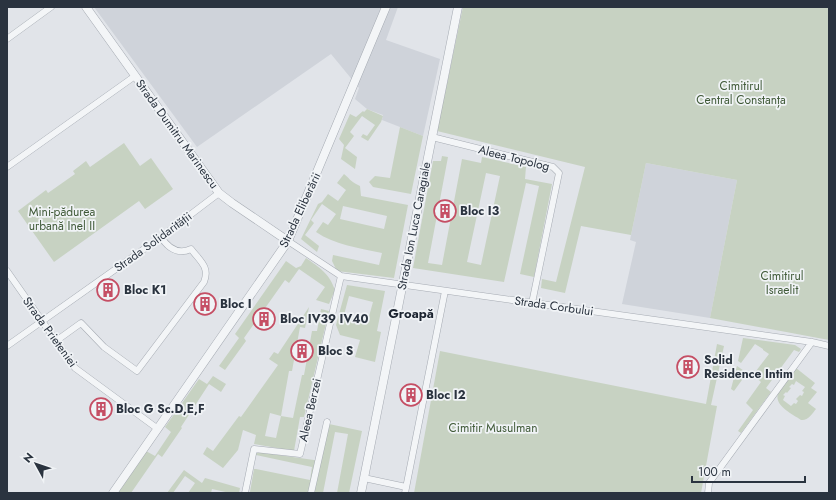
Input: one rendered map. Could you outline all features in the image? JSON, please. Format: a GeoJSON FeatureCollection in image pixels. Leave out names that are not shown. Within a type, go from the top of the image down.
{"type":"FeatureCollection","features":[{"type":"Feature","properties":{"kind":"street"},"geometry":{"type":"LineString","coordinates":[[7,39],[52,7]]}},
{"type":"Feature","properties":{"kind":"street","name":"Strada Dumitru Marinescu"},"geometry":{"type":"LineString","coordinates":[[86,7],[219,193],[288,241]]}},
{"type":"Feature","properties":{"kind":"street","name":"Strada Eliberării"},"geometry":{"type":"LineString","coordinates":[[113,493],[288,241],[386,7]]}},
{"type":"Feature","properties":{"kind":"street","name":"Strada Ion Luca Caragiale"},"geometry":{"type":"LineString","coordinates":[[361,493],[458,7]]}},
{"type":"Feature","properties":{"kind":"street"},"geometry":{"type":"LineString","coordinates":[[7,167],[135,76]]}},
{"type":"Feature","properties":{"kind":"street","name":"Aleea Topolog"},"geometry":{"type":"LineString","coordinates":[[432,137],[554,167],[559,173],[532,303]]}},
{"type":"Feature","properties":{"kind":"street","name":"Strada Solidarității"},"geometry":{"type":"LineString","coordinates":[[7,346],[161,237],[219,193]]}},
{"type":"Feature","properties":{"kind":"street"},"geometry":{"type":"LineString","coordinates":[[56,341],[81,323],[104,347],[136,371],[204,282],[206,276],[206,269],[191,249],[184,252],[176,250],[166,244],[161,237]]}},
{"type":"Feature","properties":{"kind":"street","name":"Strada Corbului"},"geometry":{"type":"LineString","coordinates":[[288,241],[340,276],[812,342],[829,346]]}},
{"type":"Feature","properties":{"kind":"street","name":"Strada Prieteniei"},"geometry":{"type":"LineString","coordinates":[[7,271],[75,368],[158,429]]}},
{"type":"Feature","properties":{"kind":"street","name":"Aleea Berzei"},"geometry":{"type":"LineString","coordinates":[[245,493],[254,449],[300,454],[340,276]]}},
{"type":"Feature","properties":{"kind":"street"},"geometry":{"type":"LineString","coordinates":[[364,478],[406,490],[445,291]]}},
{"type":"Feature","properties":{"kind":"street"},"geometry":{"type":"LineString","coordinates":[[708,493],[709,483],[812,342]]}},
{"type":"Feature","properties":{"kind":"street","name":"Aleea Berzei"},"geometry":{"type":"LineString","coordinates":[[311,493],[327,422]]}},
{"type":"Feature","properties":{"kind":"shaded area"},"geometry":{"type":"Polygon","coordinates":[[[94,7],[398,7],[386,40],[440,59],[423,136],[382,120],[383,115],[367,109],[355,99],[359,88],[331,54],[197,147],[94,7]]]}},
{"type":"Feature","properties":{"kind":"shaded area"},"geometry":{"type":"Polygon","coordinates":[[[646,163],[737,180],[710,318],[622,304],[636,242],[630,240],[646,163]]]}},
{"type":"Feature","properties":{"kind":"green space","name":"Cimitirul Central Constanța"},"geometry":{"type":"Polygon","coordinates":[[[463,7],[829,7],[829,340],[710,318],[737,180],[646,163],[631,235],[581,226],[565,293],[541,288],[542,279],[556,282],[585,167],[437,131],[463,7]]]}},
{"type":"Feature","properties":{"kind":"green space"},"geometry":{"type":"Polygon","coordinates":[[[367,109],[383,116],[381,122],[368,141],[361,137],[363,134],[367,136],[375,125],[362,116],[350,132],[354,136],[345,148],[357,157],[355,169],[341,159],[344,145],[339,139],[350,114],[356,117],[367,109]]]}},
{"type":"Feature","properties":{"kind":"green space"},"geometry":{"type":"Polygon","coordinates":[[[400,127],[423,136],[411,194],[373,187],[369,182],[375,176],[390,178],[400,127]]]}},
{"type":"Feature","properties":{"kind":"green space","name":"Mini-pădurea urbană Inel II"},"geometry":{"type":"Polygon","coordinates":[[[124,143],[140,166],[151,158],[173,189],[145,209],[139,201],[54,262],[18,211],[46,190],[48,193],[75,174],[73,171],[86,161],[90,167],[124,143]]]}},
{"type":"Feature","properties":{"kind":"green space"},"geometry":{"type":"Polygon","coordinates":[[[442,156],[448,157],[428,263],[442,265],[462,159],[481,163],[482,157],[526,167],[525,179],[552,184],[534,277],[520,274],[539,186],[526,183],[504,282],[413,268],[433,161],[441,161],[442,156]],[[486,173],[467,262],[481,265],[500,176],[486,173]]]}},
{"type":"Feature","properties":{"kind":"green space"},"geometry":{"type":"Polygon","coordinates":[[[344,174],[360,186],[361,196],[408,205],[394,278],[337,271],[332,261],[333,255],[379,265],[382,253],[339,243],[316,232],[323,222],[328,225],[336,214],[322,204],[311,220],[314,223],[305,235],[319,246],[317,252],[301,239],[318,204],[322,202],[328,194],[338,201],[346,190],[337,183],[344,174]],[[343,206],[340,219],[384,229],[387,216],[343,206]]]}},
{"type":"Feature","properties":{"kind":"green space"},"geometry":{"type":"Polygon","coordinates":[[[306,258],[324,271],[333,284],[335,290],[329,304],[316,300],[325,287],[299,269],[289,283],[285,280],[244,338],[246,341],[225,370],[219,366],[239,338],[235,334],[286,261],[296,268],[301,266],[306,258]]]}},
{"type":"Feature","properties":{"kind":"green space"},"geometry":{"type":"Polygon","coordinates":[[[347,285],[385,291],[377,331],[381,332],[375,362],[355,357],[360,340],[340,335],[336,325],[347,285]],[[349,296],[344,315],[368,320],[373,302],[349,296]]]}},
{"type":"Feature","properties":{"kind":"green space"},"geometry":{"type":"Polygon","coordinates":[[[309,307],[305,328],[300,327],[292,371],[289,371],[281,416],[293,418],[302,375],[304,375],[312,331],[317,331],[321,309],[329,311],[304,417],[300,417],[294,451],[254,444],[256,435],[243,430],[238,450],[223,468],[203,454],[207,447],[213,451],[239,416],[241,417],[278,365],[269,359],[274,352],[278,354],[309,307]],[[270,413],[265,436],[276,438],[281,416],[270,413]]]}},
{"type":"Feature","properties":{"kind":"green space"},"geometry":{"type":"Polygon","coordinates":[[[743,338],[795,345],[801,349],[799,352],[794,350],[766,388],[771,392],[741,433],[738,431],[753,410],[746,403],[761,382],[753,375],[769,354],[755,344],[741,363],[738,361],[743,338]]]}},
{"type":"Feature","properties":{"kind":"green space","name":"Cimitir Musulman"},"geometry":{"type":"Polygon","coordinates":[[[717,344],[724,346],[711,405],[717,406],[701,493],[414,493],[440,351],[706,404],[717,344]]]}},
{"type":"Feature","properties":{"kind":"green space"},"geometry":{"type":"Polygon","coordinates":[[[737,366],[747,373],[734,391],[731,389],[737,366]]]}},
{"type":"Feature","properties":{"kind":"green space"},"geometry":{"type":"Polygon","coordinates":[[[796,368],[815,383],[811,388],[817,392],[808,403],[816,409],[808,418],[801,420],[784,409],[778,402],[778,393],[796,368]],[[796,381],[794,385],[792,384],[789,387],[791,388],[787,393],[786,392],[783,395],[785,396],[783,400],[791,406],[794,403],[796,404],[798,401],[796,399],[800,395],[802,396],[804,392],[802,391],[805,387],[796,381]]]}},
{"type":"Feature","properties":{"kind":"green space"},"geometry":{"type":"Polygon","coordinates":[[[213,376],[226,384],[221,392],[209,384],[162,457],[158,454],[131,493],[117,493],[146,451],[155,456],[171,432],[165,427],[199,379],[207,384],[213,376]]]}},
{"type":"Feature","properties":{"kind":"green space"},"geometry":{"type":"Polygon","coordinates":[[[329,424],[362,431],[349,493],[337,493],[348,434],[335,432],[323,493],[250,492],[254,469],[310,480],[312,467],[256,455],[257,452],[321,461],[329,424]]]}},
{"type":"Feature","properties":{"kind":"green space"},"geometry":{"type":"Polygon","coordinates":[[[184,470],[202,483],[205,478],[240,488],[239,493],[230,493],[212,489],[211,493],[188,493],[195,483],[185,476],[173,493],[167,493],[184,470]]]}},
{"type":"Feature","properties":{"kind":"place","name":"Bloc I3"},"geometry":{"type":"Point","coordinates":[445,211]}},
{"type":"Feature","properties":{"kind":"place","name":"Bloc K1"},"geometry":{"type":"Point","coordinates":[108,290]}},
{"type":"Feature","properties":{"kind":"place","name":"Bloc I"},"geometry":{"type":"Point","coordinates":[205,304]}},
{"type":"Feature","properties":{"kind":"place","name":"Bloc IV39 IV40"},"geometry":{"type":"Point","coordinates":[264,319]}},
{"type":"Feature","properties":{"kind":"place","name":"Bloc S"},"geometry":{"type":"Point","coordinates":[302,351]}},
{"type":"Feature","properties":{"kind":"place","name":"Solid Residence Intim"},"geometry":{"type":"Point","coordinates":[688,367]}},
{"type":"Feature","properties":{"kind":"place","name":"Bloc I2"},"geometry":{"type":"Point","coordinates":[411,395]}},
{"type":"Feature","properties":{"kind":"place","name":"Bloc G Sc.D,E,F"},"geometry":{"type":"Point","coordinates":[101,409]}},
{"type":"Feature","properties":{"kind":"district","name":"Groapă"},"geometry":{"type":"Point","coordinates":[411,313]}},
{"type":"Feature","properties":{"kind":"park label","name":"Cimitirul Israelit"},"geometry":{"type":"Point","coordinates":[782,283]}}]}
